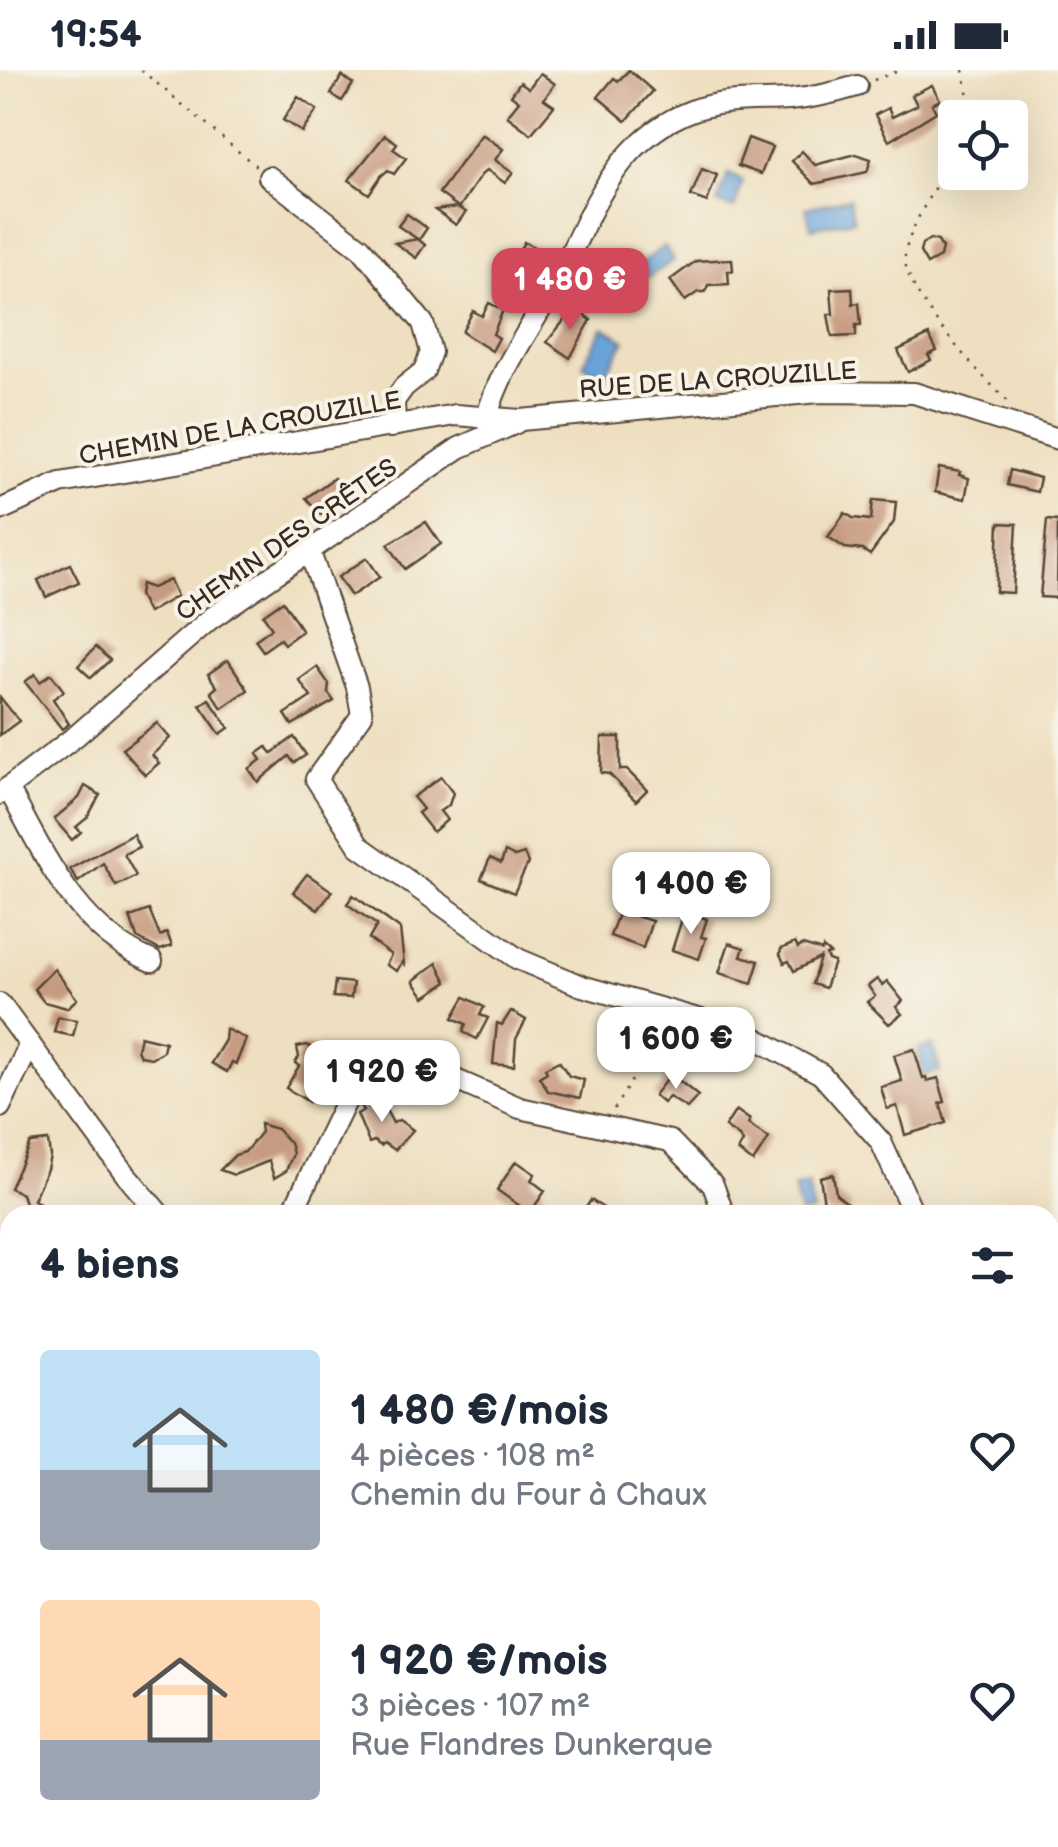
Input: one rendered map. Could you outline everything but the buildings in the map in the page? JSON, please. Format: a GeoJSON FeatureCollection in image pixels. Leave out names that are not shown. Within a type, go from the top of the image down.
{"type":"FeatureCollection","features":[{"type":"Feature","properties":{"kind":"street"},"geometry":{"type":"LineString","coordinates":[[491,418],[500,379],[612,176],[642,142],[659,128],[705,107],[727,102],[807,98],[856,86]]}},
{"type":"Feature","properties":{"kind":"street"},"geometry":{"type":"LineString","coordinates":[[270,177],[361,248],[423,323],[431,352],[424,372],[404,387],[394,401],[395,425],[391,428]]}},
{"type":"Feature","properties":{"kind":"street","name":"RUE DE LA CROUZILLE"},"geometry":{"type":"LineString","coordinates":[[491,418],[521,420],[819,392],[914,393],[1058,439]]}},
{"type":"Feature","properties":{"kind":"street","name":"CHEMIN DE LA CROUZILLE"},"geometry":{"type":"LineString","coordinates":[[0,510],[60,483],[455,415],[491,418]]}},
{"type":"Feature","properties":{"kind":"street","name":"CHEMIN DES CRÊTES"},"geometry":{"type":"LineString","coordinates":[[4,791],[77,735],[210,618],[458,448],[521,420]]}},
{"type":"Feature","properties":{"kind":"street"},"geometry":{"type":"LineString","coordinates":[[309,550],[357,687],[362,715],[316,779],[359,846],[518,958],[582,986],[744,1032],[821,1074],[882,1142],[910,1205]]}},
{"type":"Feature","properties":{"kind":"street"},"geometry":{"type":"LineString","coordinates":[[4,791],[60,886],[103,931],[152,961]]}},
{"type":"Feature","properties":{"kind":"street"},"geometry":{"type":"LineString","coordinates":[[0,1004],[152,1205]]}},
{"type":"Feature","properties":{"kind":"street"},"geometry":{"type":"LineString","coordinates":[[0,1107],[30,1044]]}},
{"type":"Feature","properties":{"kind":"street"},"geometry":{"type":"LineString","coordinates":[[296,1205],[362,1068],[389,1051],[520,1108],[670,1141],[713,1185],[720,1205]]}},
{"type":"Feature","properties":{"kind":"path"},"geometry":{"type":"LineString","coordinates":[[141,70],[270,177]]}},
{"type":"Feature","properties":{"kind":"path"},"geometry":{"type":"LineString","coordinates":[[856,86],[901,70]]}},
{"type":"Feature","properties":{"kind":"path"},"geometry":{"type":"LineString","coordinates":[[963,70],[968,100]]}},
{"type":"Feature","properties":{"kind":"path"},"geometry":{"type":"LineString","coordinates":[[938,183],[910,236],[905,268],[929,312],[1014,407],[1018,426]]}},
{"type":"Feature","properties":{"kind":"path"},"geometry":{"type":"LineString","coordinates":[[603,1126],[674,1012]]}},
{"type":"Feature","properties":{"kind":"water"},"geometry":{"type":"Polygon","coordinates":[[[728,174],[743,181],[734,209],[717,203],[728,174]]]}},
{"type":"Feature","properties":{"kind":"water"},"geometry":{"type":"Polygon","coordinates":[[[849,198],[854,220],[811,228],[806,208],[849,198]]]}},
{"type":"Feature","properties":{"kind":"water"},"geometry":{"type":"Polygon","coordinates":[[[664,246],[674,260],[648,278],[639,265],[664,246]]]}},
{"type":"Feature","properties":{"kind":"water"},"geometry":{"type":"Polygon","coordinates":[[[603,327],[625,340],[604,376],[583,365],[603,327]]]}},
{"type":"Feature","properties":{"kind":"water"},"geometry":{"type":"Polygon","coordinates":[[[933,1045],[940,1071],[924,1075],[918,1049],[933,1045]]]}},
{"type":"Feature","properties":{"kind":"water"},"geometry":{"type":"Polygon","coordinates":[[[808,1185],[812,1205],[798,1205],[794,1188],[808,1185]]]}}]}
